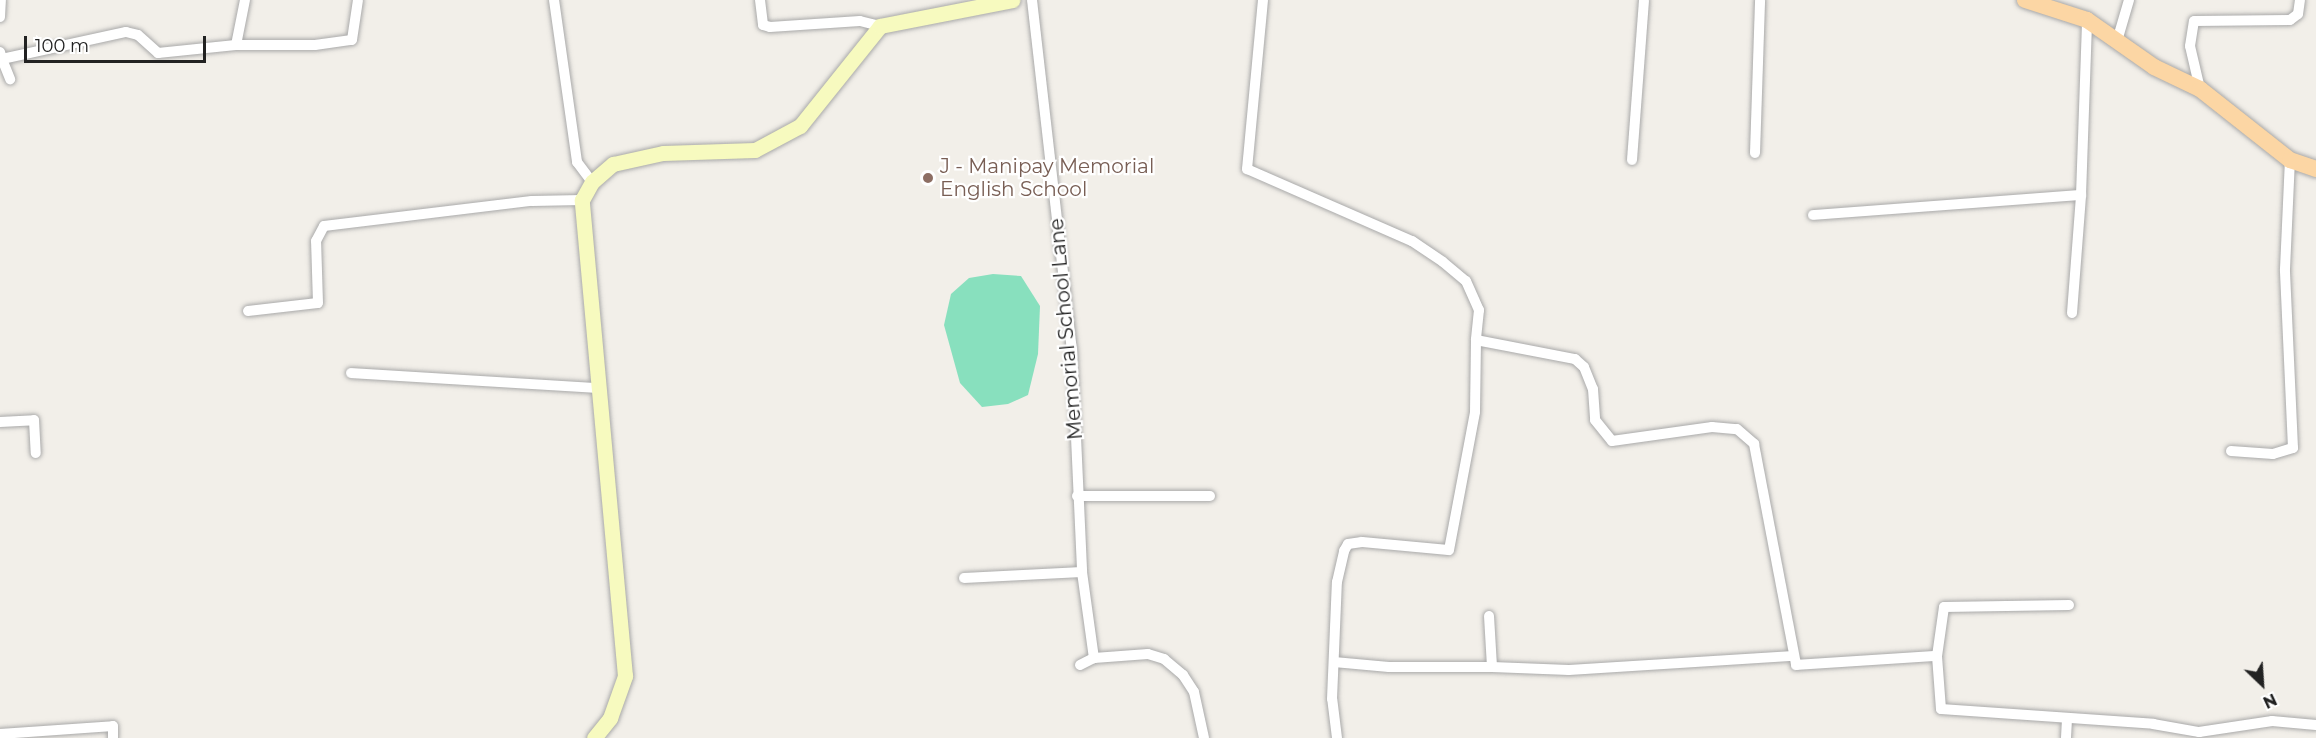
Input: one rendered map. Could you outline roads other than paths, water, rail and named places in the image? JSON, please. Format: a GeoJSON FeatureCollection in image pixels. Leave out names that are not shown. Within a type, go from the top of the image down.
{"type":"FeatureCollection","features":[{"type":"Feature","properties":{"kind":"main road"},"geometry":{"type":"LineString","coordinates":[[2025,0],[2087,20],[2154,66],[2200,89],[2290,160],[2316,170]]}},
{"type":"Feature","properties":{"kind":"street"},"geometry":{"type":"LineString","coordinates":[[0,16],[1,0]]}},
{"type":"Feature","properties":{"kind":"street"},"geometry":{"type":"LineString","coordinates":[[236,45],[245,0]]}},
{"type":"Feature","properties":{"kind":"street"},"geometry":{"type":"LineString","coordinates":[[10,79],[1,55],[126,32],[138,35],[158,52],[236,45],[315,45],[352,40],[358,0]]}},
{"type":"Feature","properties":{"kind":"street"},"geometry":{"type":"LineString","coordinates":[[554,0],[577,162],[592,182]]}},
{"type":"Feature","properties":{"kind":"street"},"geometry":{"type":"LineString","coordinates":[[760,0],[763,24],[770,27],[860,21],[880,26],[982,3],[1012,0]]}},
{"type":"Feature","properties":{"kind":"street","name":"Memorial School Lane"},"geometry":{"type":"LineString","coordinates":[[1032,0],[1072,349],[1082,572],[1094,658]]}},
{"type":"Feature","properties":{"kind":"street"},"geometry":{"type":"LineString","coordinates":[[1263,0],[1247,169],[1412,241],[1466,281],[1479,310],[1476,340],[1475,412],[1449,550],[1348,544],[1337,582],[1332,699],[1337,738]]}},
{"type":"Feature","properties":{"kind":"street"},"geometry":{"type":"LineString","coordinates":[[1632,160],[1644,0]]}},
{"type":"Feature","properties":{"kind":"street"},"geometry":{"type":"LineString","coordinates":[[1755,153],[1760,0]]}},
{"type":"Feature","properties":{"kind":"street"},"geometry":{"type":"LineString","coordinates":[[2117,41],[2129,0]]}},
{"type":"Feature","properties":{"kind":"street"},"geometry":{"type":"LineString","coordinates":[[2200,89],[2190,46],[2189,30],[2194,21],[2290,21],[2298,14],[2300,0]]}},
{"type":"Feature","properties":{"kind":"street"},"geometry":{"type":"LineString","coordinates":[[2072,313],[2081,195],[2087,20]]}},
{"type":"Feature","properties":{"kind":"street"},"geometry":{"type":"LineString","coordinates":[[594,738],[610,718],[625,676],[582,200],[592,182],[613,164],[663,153],[755,150],[800,126],[880,26]]}},
{"type":"Feature","properties":{"kind":"street"},"geometry":{"type":"LineString","coordinates":[[2231,451],[2273,454],[2293,448],[2285,269],[2290,160]]}},
{"type":"Feature","properties":{"kind":"street"},"geometry":{"type":"LineString","coordinates":[[1813,215],[2081,195]]}},
{"type":"Feature","properties":{"kind":"street"},"geometry":{"type":"LineString","coordinates":[[248,311],[318,303],[316,241],[324,226],[532,201],[582,200]]}},
{"type":"Feature","properties":{"kind":"street"},"geometry":{"type":"LineString","coordinates":[[1476,340],[1575,359],[1584,367],[1593,389],[1595,420],[1612,441],[1712,427],[1737,429],[1754,444],[1796,665],[1937,656]]}},
{"type":"Feature","properties":{"kind":"street"},"geometry":{"type":"LineString","coordinates":[[351,373],[598,388]]}},
{"type":"Feature","properties":{"kind":"street"},"geometry":{"type":"LineString","coordinates":[[0,422],[34,420],[36,453]]}},
{"type":"Feature","properties":{"kind":"street"},"geometry":{"type":"LineString","coordinates":[[1077,496],[1210,496]]}},
{"type":"Feature","properties":{"kind":"street"},"geometry":{"type":"LineString","coordinates":[[964,578],[1082,572]]}},
{"type":"Feature","properties":{"kind":"street"},"geometry":{"type":"LineString","coordinates":[[2068,605],[1944,607],[1937,656],[1941,709],[2067,720],[2153,724],[2199,732],[2272,721],[2316,725]]}},
{"type":"Feature","properties":{"kind":"street"},"geometry":{"type":"LineString","coordinates":[[1489,616],[1492,667]]}},
{"type":"Feature","properties":{"kind":"street"},"geometry":{"type":"LineString","coordinates":[[1080,666],[1094,658],[1148,654],[1164,659],[1183,675],[1194,692],[1204,738]]}},
{"type":"Feature","properties":{"kind":"street"},"geometry":{"type":"LineString","coordinates":[[1334,662],[1389,667],[1569,670],[1794,656]]}},
{"type":"Feature","properties":{"kind":"street"},"geometry":{"type":"LineString","coordinates":[[2066,738],[2067,720]]}},
{"type":"Feature","properties":{"kind":"street"},"geometry":{"type":"LineString","coordinates":[[0,734],[113,726],[113,738]]}},
{"type":"Feature","properties":{"kind":"place","name":"J - Manipay Memorial English School"},"geometry":{"type":"Point","coordinates":[928,178]}}]}
